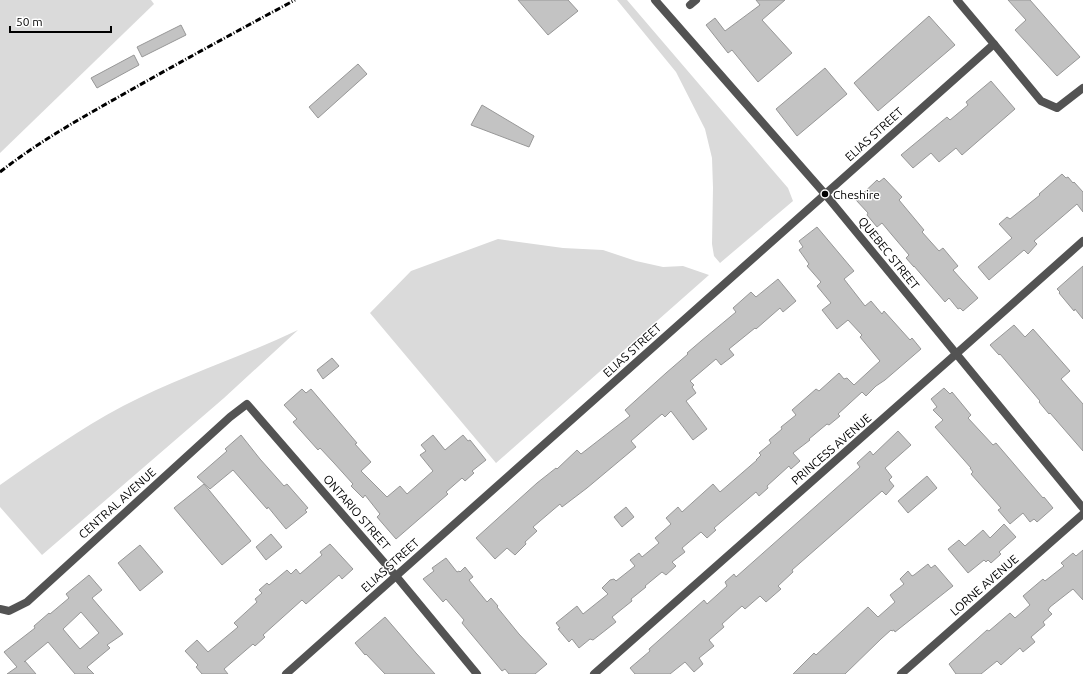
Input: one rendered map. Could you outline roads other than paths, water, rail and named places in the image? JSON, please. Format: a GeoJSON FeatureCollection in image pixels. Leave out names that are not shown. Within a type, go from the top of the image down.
{"type":"FeatureCollection","features":[{"type":"Feature","properties":{"kind":"street","name":"QUEBEC STREET"},"geometry":{"type":"LineString","coordinates":[[654,0],[824,194],[1083,508]]}},
{"type":"Feature","properties":{"kind":"street"},"geometry":{"type":"LineString","coordinates":[[958,0],[1040,101],[1057,108],[1083,88]]}},
{"type":"Feature","properties":{"kind":"street","name":"ELIAS STREET"},"geometry":{"type":"LineString","coordinates":[[286,674],[994,44]]}},
{"type":"Feature","properties":{"kind":"street","name":"PRINCESS AVENUE"},"geometry":{"type":"LineString","coordinates":[[594,674],[1083,241]]}},
{"type":"Feature","properties":{"kind":"street","name":"ONTARIO STREET"},"geometry":{"type":"LineString","coordinates":[[247,404],[396,576],[477,674]]}},
{"type":"Feature","properties":{"kind":"street","name":"CENTRAL AVENUE"},"geometry":{"type":"LineString","coordinates":[[0,609],[9,611],[27,602],[230,417],[247,404]]}},
{"type":"Feature","properties":{"kind":"street","name":"LORNE AVENUE"},"geometry":{"type":"LineString","coordinates":[[901,674],[1083,514]]}},
{"type":"Feature","properties":{"kind":"railway"},"geometry":{"type":"LineString","coordinates":[[0,172],[15,160],[79,120],[170,68],[295,0]]}},
{"type":"Feature","properties":{"kind":"place","name":"Cheshire"},"geometry":{"type":"Point","coordinates":[825,194]}}]}
